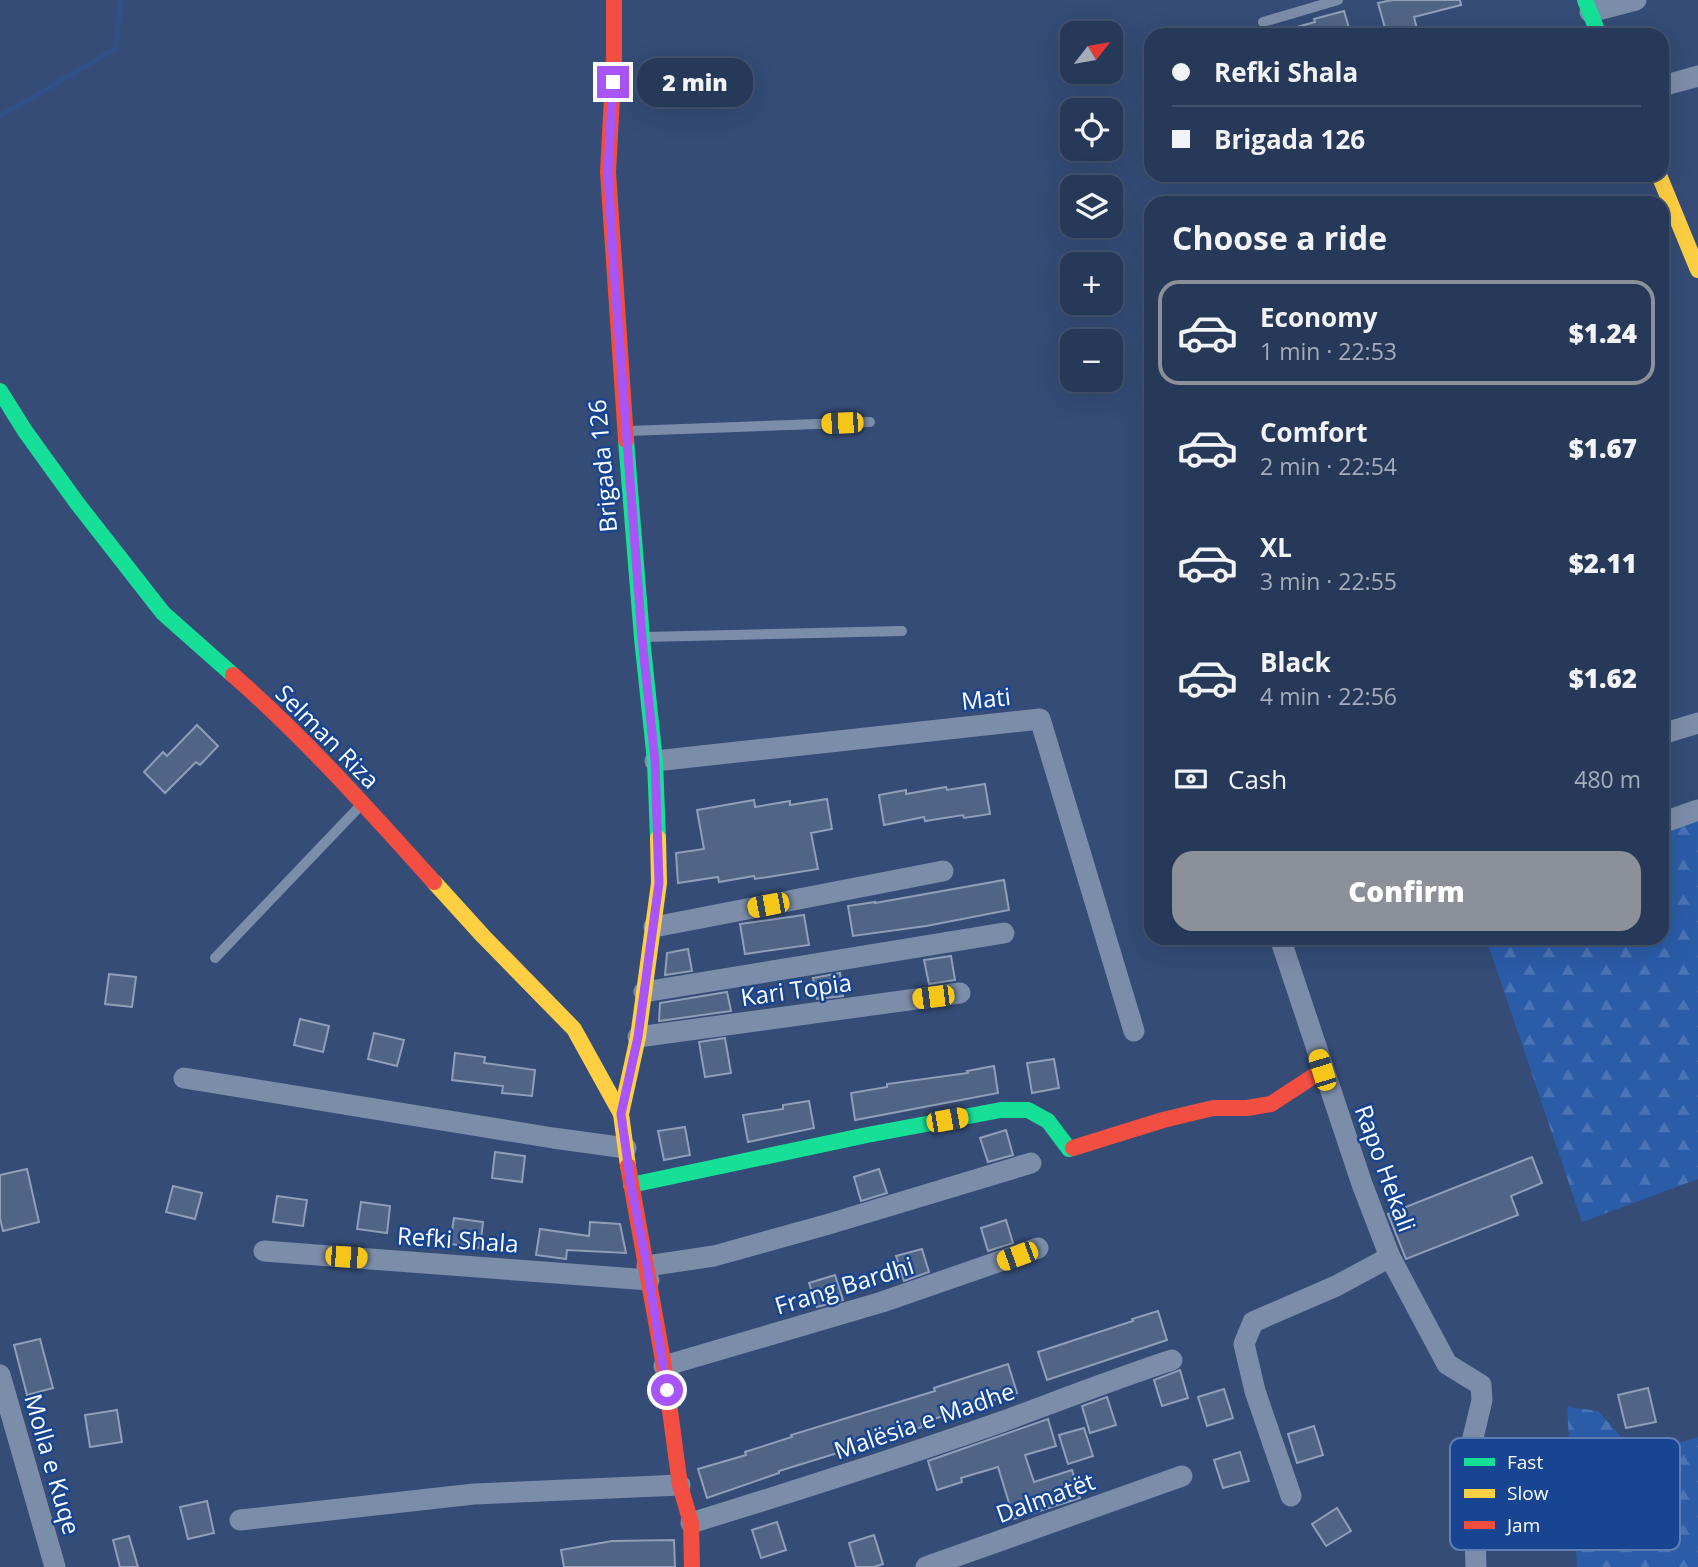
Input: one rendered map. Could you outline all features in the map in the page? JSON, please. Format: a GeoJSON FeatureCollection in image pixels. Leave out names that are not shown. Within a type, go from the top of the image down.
{"type":"FeatureCollection","features":[{"type":"Feature","properties":{"kind":"street","name":"Brigada 126"},"geometry":{"type":"LineString","coordinates":[[614,0],[608,172],[642,638],[655,761],[659,883],[638,1037],[621,1114]]}},
{"type":"Feature","properties":{"kind":"street"},"geometry":{"type":"LineString","coordinates":[[1596,28],[1587,6],[1636,0]]}},
{"type":"Feature","properties":{"kind":"street"},"geometry":{"type":"LineString","coordinates":[[1669,84],[1698,76]]}},
{"type":"Feature","properties":{"kind":"street"},"geometry":{"type":"LineString","coordinates":[[1669,198],[1696,260]]}},
{"type":"Feature","properties":{"kind":"street","name":"Selman Riza"},"geometry":{"type":"LineString","coordinates":[[0,391],[77,503],[163,612],[257,696],[363,803],[483,936],[574,1029],[621,1114]]}},
{"type":"Feature","properties":{"kind":"street","name":"Mati"},"geometry":{"type":"LineString","coordinates":[[655,761],[1040,719],[1134,1031]]}},
{"type":"Feature","properties":{"kind":"street"},"geometry":{"type":"LineString","coordinates":[[1669,732],[1698,723]]}},
{"type":"Feature","properties":{"kind":"street"},"geometry":{"type":"LineString","coordinates":[[1670,820],[1698,810]]}},
{"type":"Feature","properties":{"kind":"street"},"geometry":{"type":"LineString","coordinates":[[654,927],[943,871]]}},
{"type":"Feature","properties":{"kind":"street"},"geometry":{"type":"LineString","coordinates":[[644,992],[1004,933]]}},
{"type":"Feature","properties":{"kind":"street","name":"Rapo Hekali"},"geometry":{"type":"LineString","coordinates":[[1282,945],[1322,1070],[1390,1257],[1447,1364],[1481,1385],[1482,1400],[1473,1438]]}},
{"type":"Feature","properties":{"kind":"street","name":"Kari Topia"},"geometry":{"type":"LineString","coordinates":[[638,1037],[960,993]]}},
{"type":"Feature","properties":{"kind":"street"},"geometry":{"type":"LineString","coordinates":[[631,1185],[867,1135],[1001,1110],[1028,1110],[1048,1121],[1069,1149],[1163,1120],[1213,1108],[1247,1108],[1271,1104],[1322,1070]]}},
{"type":"Feature","properties":{"kind":"street"},"geometry":{"type":"LineString","coordinates":[[184,1078],[553,1139],[626,1148]]}},
{"type":"Feature","properties":{"kind":"street"},"geometry":{"type":"LineString","coordinates":[[621,1114],[664,1366],[680,1485],[691,1523],[692,1567]]}},
{"type":"Feature","properties":{"kind":"street","name":"Refki Shala"},"geometry":{"type":"LineString","coordinates":[[264,1251],[648,1273],[830,1224],[1031,1163]]}},
{"type":"Feature","properties":{"kind":"street","name":"Frang Bardhi"},"geometry":{"type":"LineString","coordinates":[[664,1366],[882,1302],[1038,1248]]}},
{"type":"Feature","properties":{"kind":"street","name":"Rapo Hekali"},"geometry":{"type":"LineString","coordinates":[[1291,1496],[1255,1391],[1244,1344],[1253,1322],[1336,1286],[1390,1257]]}},
{"type":"Feature","properties":{"kind":"street","name":"Malësia e Madhe"},"geometry":{"type":"LineString","coordinates":[[691,1523],[843,1477],[1004,1421],[1103,1382],[1172,1360]]}},
{"type":"Feature","properties":{"kind":"street","name":"Molla e Kuqe"},"geometry":{"type":"LineString","coordinates":[[0,1375],[55,1567]]}},
{"type":"Feature","properties":{"kind":"street","name":"Dalmatët"},"geometry":{"type":"LineString","coordinates":[[926,1567],[1182,1476]]}},
{"type":"Feature","properties":{"kind":"street"},"geometry":{"type":"LineString","coordinates":[[240,1520],[474,1494],[680,1485]]}},
{"type":"Feature","properties":{"kind":"lane"},"geometry":{"type":"LineString","coordinates":[[1263,22],[1338,0]]}},
{"type":"Feature","properties":{"kind":"lane"},"geometry":{"type":"LineString","coordinates":[[626,432],[870,422]]}},
{"type":"Feature","properties":{"kind":"lane"},"geometry":{"type":"LineString","coordinates":[[642,638],[902,631]]}},
{"type":"Feature","properties":{"kind":"lane"},"geometry":{"type":"LineString","coordinates":[[215,958],[363,803]]}},
{"type":"Feature","properties":{"kind":"green space"},"geometry":{"type":"Polygon","coordinates":[[[1698,820],[1698,1179],[1582,1222],[1488,945],[1669,945],[1669,829],[1698,820]]]}},
{"type":"Feature","properties":{"kind":"green space"},"geometry":{"type":"Polygon","coordinates":[[[1567,1407],[1598,1411],[1622,1438],[1569,1438],[1567,1407]]]}},
{"type":"Feature","properties":{"kind":"green space"},"geometry":{"type":"Polygon","coordinates":[[[1698,1437],[1698,1567],[1577,1567],[1576,1550],[1680,1550],[1680,1442],[1698,1437]]]}},
{"type":"Feature","properties":{"kind":"building"},"geometry":{"type":"Polygon","coordinates":[[[1392,0],[1460,0],[1461,5],[1414,17],[1417,28],[1385,28],[1378,3],[1392,0]]]}},
{"type":"Feature","properties":{"kind":"building"},"geometry":{"type":"Polygon","coordinates":[[[1344,11],[1349,28],[1293,28],[1315,22],[1314,19],[1344,11]]]}},
{"type":"Feature","properties":{"kind":"building"},"geometry":{"type":"Polygon","coordinates":[[[197,725],[218,746],[200,765],[196,762],[165,793],[144,772],[163,752],[167,756],[197,725]]]}},
{"type":"Feature","properties":{"kind":"building"},"geometry":{"type":"Polygon","coordinates":[[[985,784],[990,814],[925,821],[924,817],[884,825],[879,795],[906,790],[906,794],[985,784]]]}},
{"type":"Feature","properties":{"kind":"building"},"geometry":{"type":"Polygon","coordinates":[[[827,799],[832,829],[811,833],[818,869],[755,879],[754,876],[719,882],[718,877],[678,883],[676,853],[704,849],[697,810],[754,800],[755,807],[827,799]]]}},
{"type":"Feature","properties":{"kind":"building"},"geometry":{"type":"Polygon","coordinates":[[[1004,880],[1009,910],[926,926],[853,936],[848,906],[1004,880]]]}},
{"type":"Feature","properties":{"kind":"building"},"geometry":{"type":"Polygon","coordinates":[[[804,915],[809,945],[745,954],[740,924],[804,915]]]}},
{"type":"Feature","properties":{"kind":"building"},"geometry":{"type":"Polygon","coordinates":[[[688,949],[692,971],[665,975],[667,953],[688,949]]]}},
{"type":"Feature","properties":{"kind":"building"},"geometry":{"type":"Polygon","coordinates":[[[951,956],[955,980],[929,984],[924,960],[951,956]]]}},
{"type":"Feature","properties":{"kind":"building"},"geometry":{"type":"Polygon","coordinates":[[[840,973],[843,996],[817,999],[813,978],[840,973]]]}},
{"type":"Feature","properties":{"kind":"building"},"geometry":{"type":"Polygon","coordinates":[[[109,974],[136,977],[132,1007],[105,1004],[109,974]]]}},
{"type":"Feature","properties":{"kind":"building"},"geometry":{"type":"Polygon","coordinates":[[[727,992],[731,1011],[659,1021],[660,1003],[727,992]]]}},
{"type":"Feature","properties":{"kind":"building"},"geometry":{"type":"Polygon","coordinates":[[[300,1019],[329,1026],[323,1052],[294,1045],[300,1019]]]}},
{"type":"Feature","properties":{"kind":"building"},"geometry":{"type":"Polygon","coordinates":[[[374,1033],[404,1040],[397,1066],[368,1059],[374,1033]]]}},
{"type":"Feature","properties":{"kind":"building"},"geometry":{"type":"Polygon","coordinates":[[[725,1038],[731,1073],[705,1077],[699,1042],[725,1038]]]}},
{"type":"Feature","properties":{"kind":"building"},"geometry":{"type":"Polygon","coordinates":[[[455,1053],[485,1057],[484,1063],[535,1070],[532,1096],[502,1093],[503,1086],[452,1080],[455,1053]]]}},
{"type":"Feature","properties":{"kind":"building"},"geometry":{"type":"Polygon","coordinates":[[[1054,1059],[1059,1088],[1032,1093],[1027,1063],[1054,1059]]]}},
{"type":"Feature","properties":{"kind":"building"},"geometry":{"type":"Polygon","coordinates":[[[994,1066],[998,1093],[855,1120],[851,1093],[887,1087],[887,1084],[968,1073],[967,1071],[994,1066]]]}},
{"type":"Feature","properties":{"kind":"building"},"geometry":{"type":"Polygon","coordinates":[[[809,1101],[814,1128],[748,1142],[743,1115],[783,1109],[783,1105],[809,1101]]]}},
{"type":"Feature","properties":{"kind":"building"},"geometry":{"type":"Polygon","coordinates":[[[685,1127],[690,1155],[664,1160],[658,1131],[685,1127]]]}},
{"type":"Feature","properties":{"kind":"building"},"geometry":{"type":"Polygon","coordinates":[[[1006,1130],[1013,1155],[988,1162],[980,1138],[1006,1130]]]}},
{"type":"Feature","properties":{"kind":"building"},"geometry":{"type":"Polygon","coordinates":[[[495,1152],[525,1156],[522,1182],[492,1178],[495,1152]]]}},
{"type":"Feature","properties":{"kind":"building"},"geometry":{"type":"Polygon","coordinates":[[[1532,1157],[1542,1183],[1511,1196],[1518,1215],[1406,1259],[1388,1214],[1532,1157]]]}},
{"type":"Feature","properties":{"kind":"building"},"geometry":{"type":"Polygon","coordinates":[[[27,1169],[39,1222],[3,1231],[0,1218],[0,1175],[27,1169]]]}},
{"type":"Feature","properties":{"kind":"building"},"geometry":{"type":"Polygon","coordinates":[[[879,1169],[887,1193],[861,1201],[854,1177],[879,1169]]]}},
{"type":"Feature","properties":{"kind":"building"},"geometry":{"type":"Polygon","coordinates":[[[173,1186],[202,1193],[195,1219],[166,1212],[173,1186]]]}},
{"type":"Feature","properties":{"kind":"building"},"geometry":{"type":"Polygon","coordinates":[[[277,1196],[307,1200],[303,1226],[273,1222],[277,1196]]]}},
{"type":"Feature","properties":{"kind":"building"},"geometry":{"type":"Polygon","coordinates":[[[361,1202],[390,1206],[387,1233],[357,1229],[361,1202]]]}},
{"type":"Feature","properties":{"kind":"building"},"geometry":{"type":"Polygon","coordinates":[[[454,1218],[483,1222],[480,1248],[450,1244],[454,1218]]]}},
{"type":"Feature","properties":{"kind":"building"},"geometry":{"type":"Polygon","coordinates":[[[1006,1220],[1013,1243],[988,1251],[981,1228],[1006,1220]]]}},
{"type":"Feature","properties":{"kind":"building"},"geometry":{"type":"Polygon","coordinates":[[[590,1222],[620,1224],[626,1253],[567,1250],[566,1259],[536,1255],[540,1229],[589,1236],[590,1222]]]}},
{"type":"Feature","properties":{"kind":"building"},"geometry":{"type":"Polygon","coordinates":[[[922,1249],[929,1272],[904,1281],[896,1256],[922,1249]]]}},
{"type":"Feature","properties":{"kind":"building"},"geometry":{"type":"Polygon","coordinates":[[[835,1275],[843,1300],[817,1307],[809,1283],[835,1275]]]}},
{"type":"Feature","properties":{"kind":"building"},"geometry":{"type":"Polygon","coordinates":[[[1158,1311],[1167,1340],[1047,1380],[1038,1352],[1158,1311]]]}},
{"type":"Feature","properties":{"kind":"building"},"geometry":{"type":"Polygon","coordinates":[[[40,1339],[53,1388],[27,1395],[14,1345],[40,1339]]]}},
{"type":"Feature","properties":{"kind":"building"},"geometry":{"type":"Polygon","coordinates":[[[1008,1364],[1017,1393],[921,1423],[922,1427],[779,1471],[707,1498],[698,1469],[746,1455],[745,1452],[792,1437],[791,1435],[935,1391],[934,1388],[1008,1364]]]}},
{"type":"Feature","properties":{"kind":"building"},"geometry":{"type":"Polygon","coordinates":[[[1180,1370],[1188,1398],[1162,1406],[1154,1380],[1180,1370]]]}},
{"type":"Feature","properties":{"kind":"building"},"geometry":{"type":"Polygon","coordinates":[[[1648,1388],[1656,1422],[1626,1428],[1618,1395],[1648,1388]]]}},
{"type":"Feature","properties":{"kind":"building"},"geometry":{"type":"Polygon","coordinates":[[[1224,1389],[1233,1418],[1207,1426],[1198,1397],[1224,1389]]]}},
{"type":"Feature","properties":{"kind":"building"},"geometry":{"type":"Polygon","coordinates":[[[1107,1397],[1116,1425],[1090,1433],[1082,1406],[1107,1397]]]}},
{"type":"Feature","properties":{"kind":"building"},"geometry":{"type":"Polygon","coordinates":[[[117,1410],[122,1442],[90,1447],[85,1415],[117,1410]]]}},
{"type":"Feature","properties":{"kind":"building"},"geometry":{"type":"Polygon","coordinates":[[[1048,1419],[1056,1446],[1025,1455],[1034,1482],[1072,1470],[1080,1498],[1014,1519],[998,1467],[961,1478],[962,1482],[937,1490],[928,1461],[1048,1419]]]}},
{"type":"Feature","properties":{"kind":"building"},"geometry":{"type":"Polygon","coordinates":[[[1314,1426],[1323,1455],[1297,1463],[1288,1434],[1314,1426]]]}},
{"type":"Feature","properties":{"kind":"building"},"geometry":{"type":"Polygon","coordinates":[[[1084,1428],[1093,1456],[1068,1464],[1059,1435],[1084,1428]]]}},
{"type":"Feature","properties":{"kind":"building"},"geometry":{"type":"Polygon","coordinates":[[[1240,1452],[1249,1481],[1223,1488],[1214,1460],[1240,1452]]]}},
{"type":"Feature","properties":{"kind":"building"},"geometry":{"type":"Polygon","coordinates":[[[207,1501],[214,1533],[188,1539],[180,1507],[207,1501]]]}},
{"type":"Feature","properties":{"kind":"building"},"geometry":{"type":"Polygon","coordinates":[[[1337,1508],[1351,1531],[1326,1546],[1312,1524],[1337,1508]]]}},
{"type":"Feature","properties":{"kind":"building"},"geometry":{"type":"Polygon","coordinates":[[[777,1522],[786,1550],[761,1558],[752,1530],[777,1522]]]}},
{"type":"Feature","properties":{"kind":"building"},"geometry":{"type":"Polygon","coordinates":[[[874,1535],[883,1564],[856,1567],[849,1543],[874,1535]]]}},
{"type":"Feature","properties":{"kind":"building"},"geometry":{"type":"Polygon","coordinates":[[[129,1536],[138,1567],[120,1567],[113,1540],[129,1536]]]}},
{"type":"Feature","properties":{"kind":"building"},"geometry":{"type":"Polygon","coordinates":[[[674,1540],[675,1567],[564,1567],[561,1550],[612,1541],[674,1540]]]}},
{"type":"Feature","properties":{"kind":"waterway"},"geometry":{"type":"LineString","coordinates":[[0,116],[115,49],[121,0]]}},
{"type":"Feature","properties":{"kind":"traffic: fast"},"geometry":{"type":"LineString","coordinates":[[1585,0],[1596,28]]}},
{"type":"Feature","properties":{"kind":"traffic: fast"},"geometry":{"type":"LineString","coordinates":[[0,391],[77,503],[163,613],[233,675]]}},
{"type":"Feature","properties":{"kind":"traffic: fast"},"geometry":{"type":"LineString","coordinates":[[626,440],[655,761],[658,838]]}},
{"type":"Feature","properties":{"kind":"traffic: fast"},"geometry":{"type":"LineString","coordinates":[[631,1185],[867,1135],[1001,1110],[1028,1110],[1048,1121],[1069,1149],[1073,1148]]}},
{"type":"Feature","properties":{"kind":"traffic: slow"},"geometry":{"type":"LineString","coordinates":[[1662,182],[1668,196]]}},
{"type":"Feature","properties":{"kind":"traffic: slow"},"geometry":{"type":"LineString","coordinates":[[1669,199],[1698,270]]}},
{"type":"Feature","properties":{"kind":"traffic: slow"},"geometry":{"type":"LineString","coordinates":[[628,1166],[621,1114],[638,1037],[659,883],[658,838]]}},
{"type":"Feature","properties":{"kind":"traffic: slow"},"geometry":{"type":"LineString","coordinates":[[434,882],[574,1029],[621,1114]]}},
{"type":"Feature","properties":{"kind":"traffic: jam"},"geometry":{"type":"LineString","coordinates":[[614,0],[608,172],[626,440]]}},
{"type":"Feature","properties":{"kind":"traffic: jam"},"geometry":{"type":"LineString","coordinates":[[233,675],[311,749],[434,882]]}},
{"type":"Feature","properties":{"kind":"traffic: jam"},"geometry":{"type":"LineString","coordinates":[[1073,1148],[1163,1120],[1213,1108],[1247,1108],[1271,1104],[1323,1070]]}},
{"type":"Feature","properties":{"kind":"traffic: jam"},"geometry":{"type":"LineString","coordinates":[[628,1166],[664,1366],[680,1485],[691,1523],[692,1567]]}},
{"type":"Feature","properties":{"kind":"route"},"geometry":{"type":"LineString","coordinates":[[613,82],[608,172],[618,343],[642,638],[655,761],[659,883],[638,1037],[621,1114],[667,1390]]}}]}
